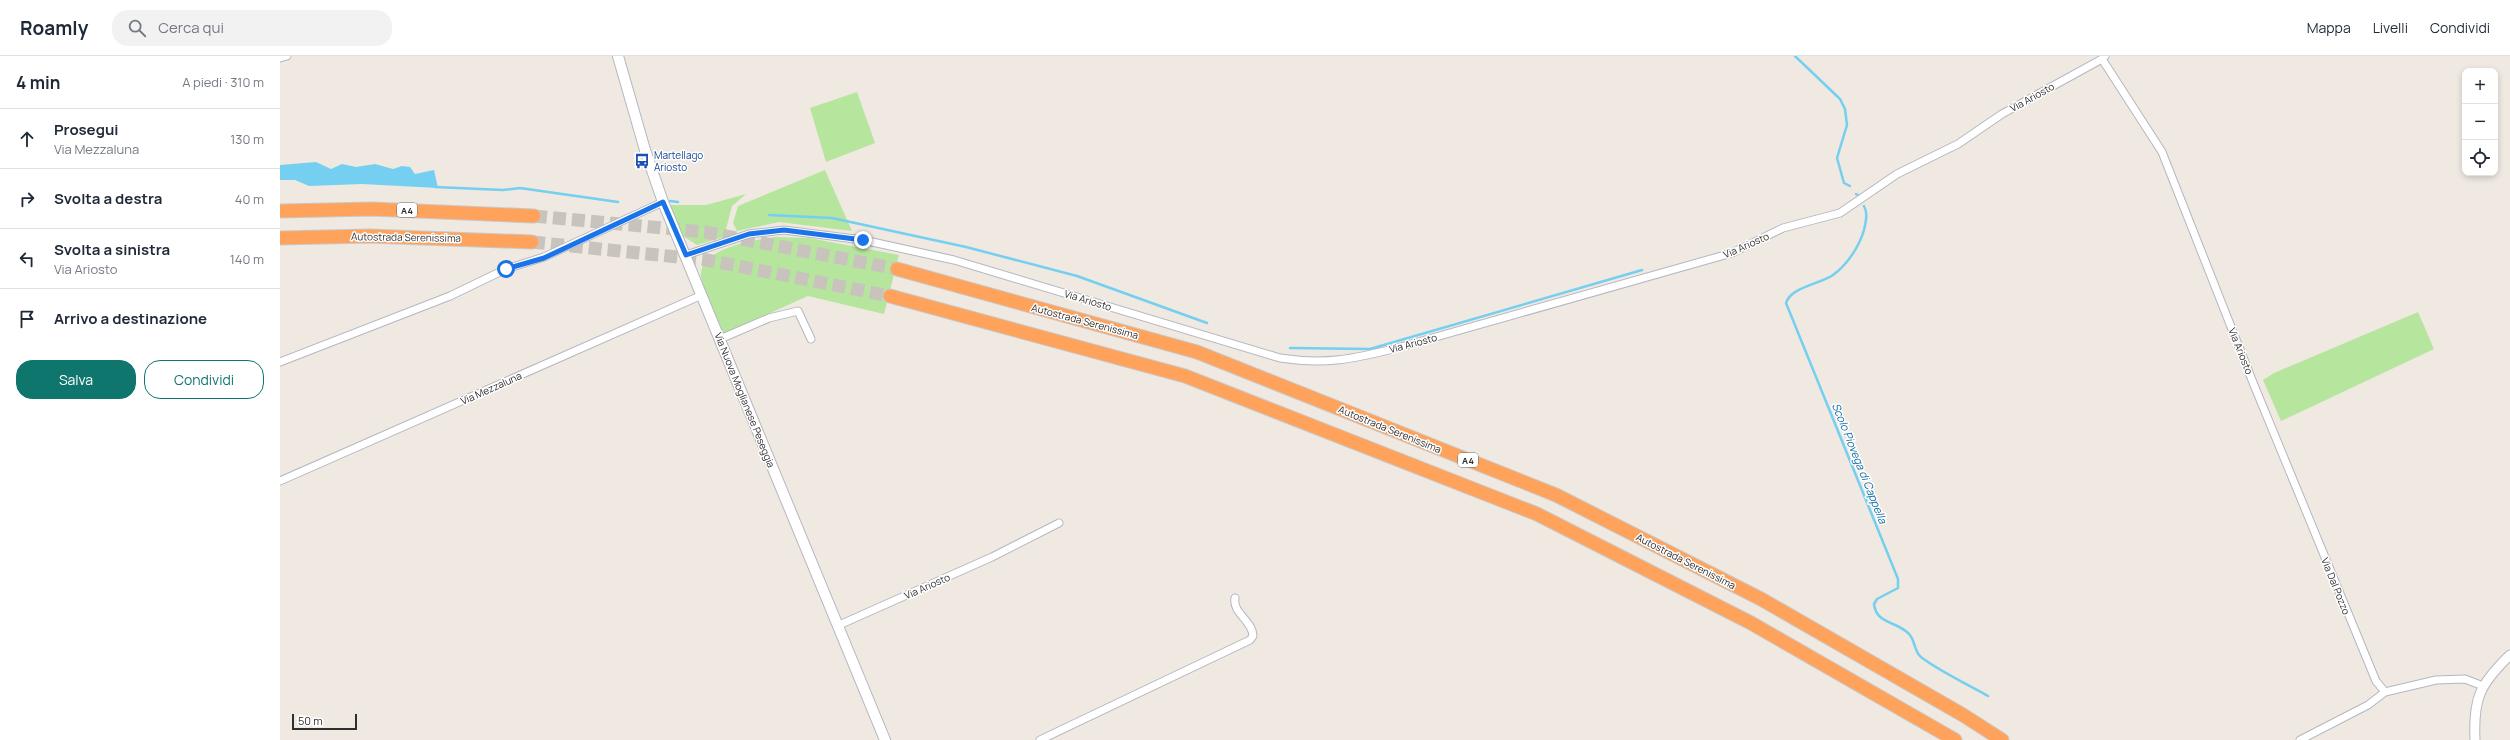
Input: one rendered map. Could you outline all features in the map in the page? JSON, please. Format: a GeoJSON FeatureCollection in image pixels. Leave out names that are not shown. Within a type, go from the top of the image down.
{"type":"FeatureCollection","features":[{"type":"Feature","properties":{"kind":"highway","name":"A4"},"geometry":{"type":"LineString","coordinates":[[280,211],[372,209],[534,216]]}},
{"type":"Feature","properties":{"kind":"highway","name":"Autostrada Serenissima"},"geometry":{"type":"LineString","coordinates":[[280,238],[369,236],[532,242]]}},
{"type":"Feature","properties":{"kind":"highway","name":"Autostrada Serenissima"},"geometry":{"type":"LineString","coordinates":[[897,269],[1197,352],[1556,495],[1761,599],[1963,715],[2002,740]]}},
{"type":"Feature","properties":{"kind":"highway"},"geometry":{"type":"LineString","coordinates":[[890,296],[1185,376],[1537,514],[1751,624],[1955,740]]}},
{"type":"Feature","properties":{"kind":"main road","name":"Via Nuova Moglianese Peseggia"},"geometry":{"type":"LineString","coordinates":[[618,56],[645,150],[663,202],[885,740]]}},
{"type":"Feature","properties":{"kind":"street"},"geometry":{"type":"LineString","coordinates":[[280,58],[287,56]]}},
{"type":"Feature","properties":{"kind":"street","name":"Via Ariosto"},"geometry":{"type":"LineString","coordinates":[[686,255],[749,234],[784,230],[863,240],[954,260],[1280,358],[1320,362],[1347,360],[1397,348],[1732,253],[1783,228],[1840,213],[1897,174],[1958,144],[2002,114],[2103,58],[2162,152],[2254,385]]}},
{"type":"Feature","properties":{"kind":"street"},"geometry":{"type":"LineString","coordinates":[[280,362],[450,296],[506,269],[544,258],[663,202]]}},
{"type":"Feature","properties":{"kind":"street","name":"Via Mezzaluna"},"geometry":{"type":"LineString","coordinates":[[280,481],[702,295]]}},
{"type":"Feature","properties":{"kind":"street"},"geometry":{"type":"LineString","coordinates":[[720,339],[769,318],[798,312],[812,339]]}},
{"type":"Feature","properties":{"kind":"street","name":"Via Dal Pozzo"},"geometry":{"type":"LineString","coordinates":[[2254,385],[2368,664],[2376,681],[2385,692]]}},
{"type":"Feature","properties":{"kind":"street","name":"Via Ariosto"},"geometry":{"type":"LineString","coordinates":[[838,626],[992,557],[1058,523]]}},
{"type":"Feature","properties":{"kind":"street"},"geometry":{"type":"LineString","coordinates":[[1040,740],[1250,640],[1253,636],[1252,629],[1237,608],[1235,598]]}},
{"type":"Feature","properties":{"kind":"street"},"geometry":{"type":"LineString","coordinates":[[2475,740],[2475,710],[2483,686],[2510,655]]}},
{"type":"Feature","properties":{"kind":"street"},"geometry":{"type":"LineString","coordinates":[[2300,740],[2368,705],[2385,692],[2436,680],[2465,679],[2483,686]]}},
{"type":"Feature","properties":{"kind":"green space"},"geometry":{"type":"Polygon","coordinates":[[[857,92],[875,143],[826,162],[810,108],[857,92]]]}},
{"type":"Feature","properties":{"kind":"green space"},"geometry":{"type":"Polygon","coordinates":[[[825,170],[852,231],[779,222],[737,231],[733,223],[738,206],[825,170]]]}},
{"type":"Feature","properties":{"kind":"green space"},"geometry":{"type":"Polygon","coordinates":[[[746,194],[732,206],[724,237],[697,245],[683,236],[670,205],[706,205],[746,194]]]}},
{"type":"Feature","properties":{"kind":"green space"},"geometry":{"type":"Polygon","coordinates":[[[775,237],[809,238],[899,255],[884,314],[808,296],[724,334],[702,281],[701,276],[703,266],[718,252],[730,247],[755,240],[775,237]]]}},
{"type":"Feature","properties":{"kind":"green space"},"geometry":{"type":"Polygon","coordinates":[[[2418,312],[2434,349],[2281,421],[2263,380],[2274,373],[2418,312]]]}},
{"type":"Feature","properties":{"kind":"water"},"geometry":{"type":"Polygon","coordinates":[[[316,162],[331,169],[342,164],[356,167],[375,164],[393,169],[402,166],[410,167],[415,174],[434,170],[438,188],[362,184],[309,186],[295,180],[280,180],[280,165],[316,162]]]}},
{"type":"Feature","properties":{"kind":"waterway","name":"Scolo Piovega di Cappella"},"geometry":{"type":"LineString","coordinates":[[1795,56],[1840,99],[1845,109],[1847,125],[1837,158],[1844,183],[1850,186]]}},
{"type":"Feature","properties":{"kind":"waterway"},"geometry":{"type":"LineString","coordinates":[[435,187],[503,190],[520,188],[618,202]]}},
{"type":"Feature","properties":{"kind":"waterway"},"geometry":{"type":"LineString","coordinates":[[670,201],[678,202]]}},
{"type":"Feature","properties":{"kind":"waterway","name":"Scolo Piovega di Cappella"},"geometry":{"type":"LineString","coordinates":[[1864,206],[1866,214],[1864,230],[1859,243],[1848,261],[1833,275],[1794,293],[1786,303],[1898,579],[1898,588],[1877,599],[1874,604],[1875,610],[1878,615],[1886,621],[1902,628],[1910,634],[1917,652],[1923,659],[1988,696]]}},
{"type":"Feature","properties":{"kind":"waterway"},"geometry":{"type":"LineString","coordinates":[[769,215],[832,218],[966,247],[1077,276],[1207,323]]}},
{"type":"Feature","properties":{"kind":"waterway"},"geometry":{"type":"LineString","coordinates":[[1290,348],[1370,349],[1642,270]]}},
{"type":"Feature","properties":{"kind":"tunnel"},"geometry":{"type":"LineString","coordinates":[[534,216],[705,232],[897,269]]}},
{"type":"Feature","properties":{"kind":"tunnel"},"geometry":{"type":"LineString","coordinates":[[532,242],[707,260],[890,296]]}},
{"type":"Feature","properties":{"kind":"place","name":"Martellago Ariosto"},"geometry":{"type":"Point","coordinates":[642,161]}},
{"type":"Feature","properties":{"kind":"route"},"geometry":{"type":"LineString","coordinates":[[506,269],[544,258],[635,217],[663,202],[686,255],[749,234],[784,230],[863,240]]}}]}
